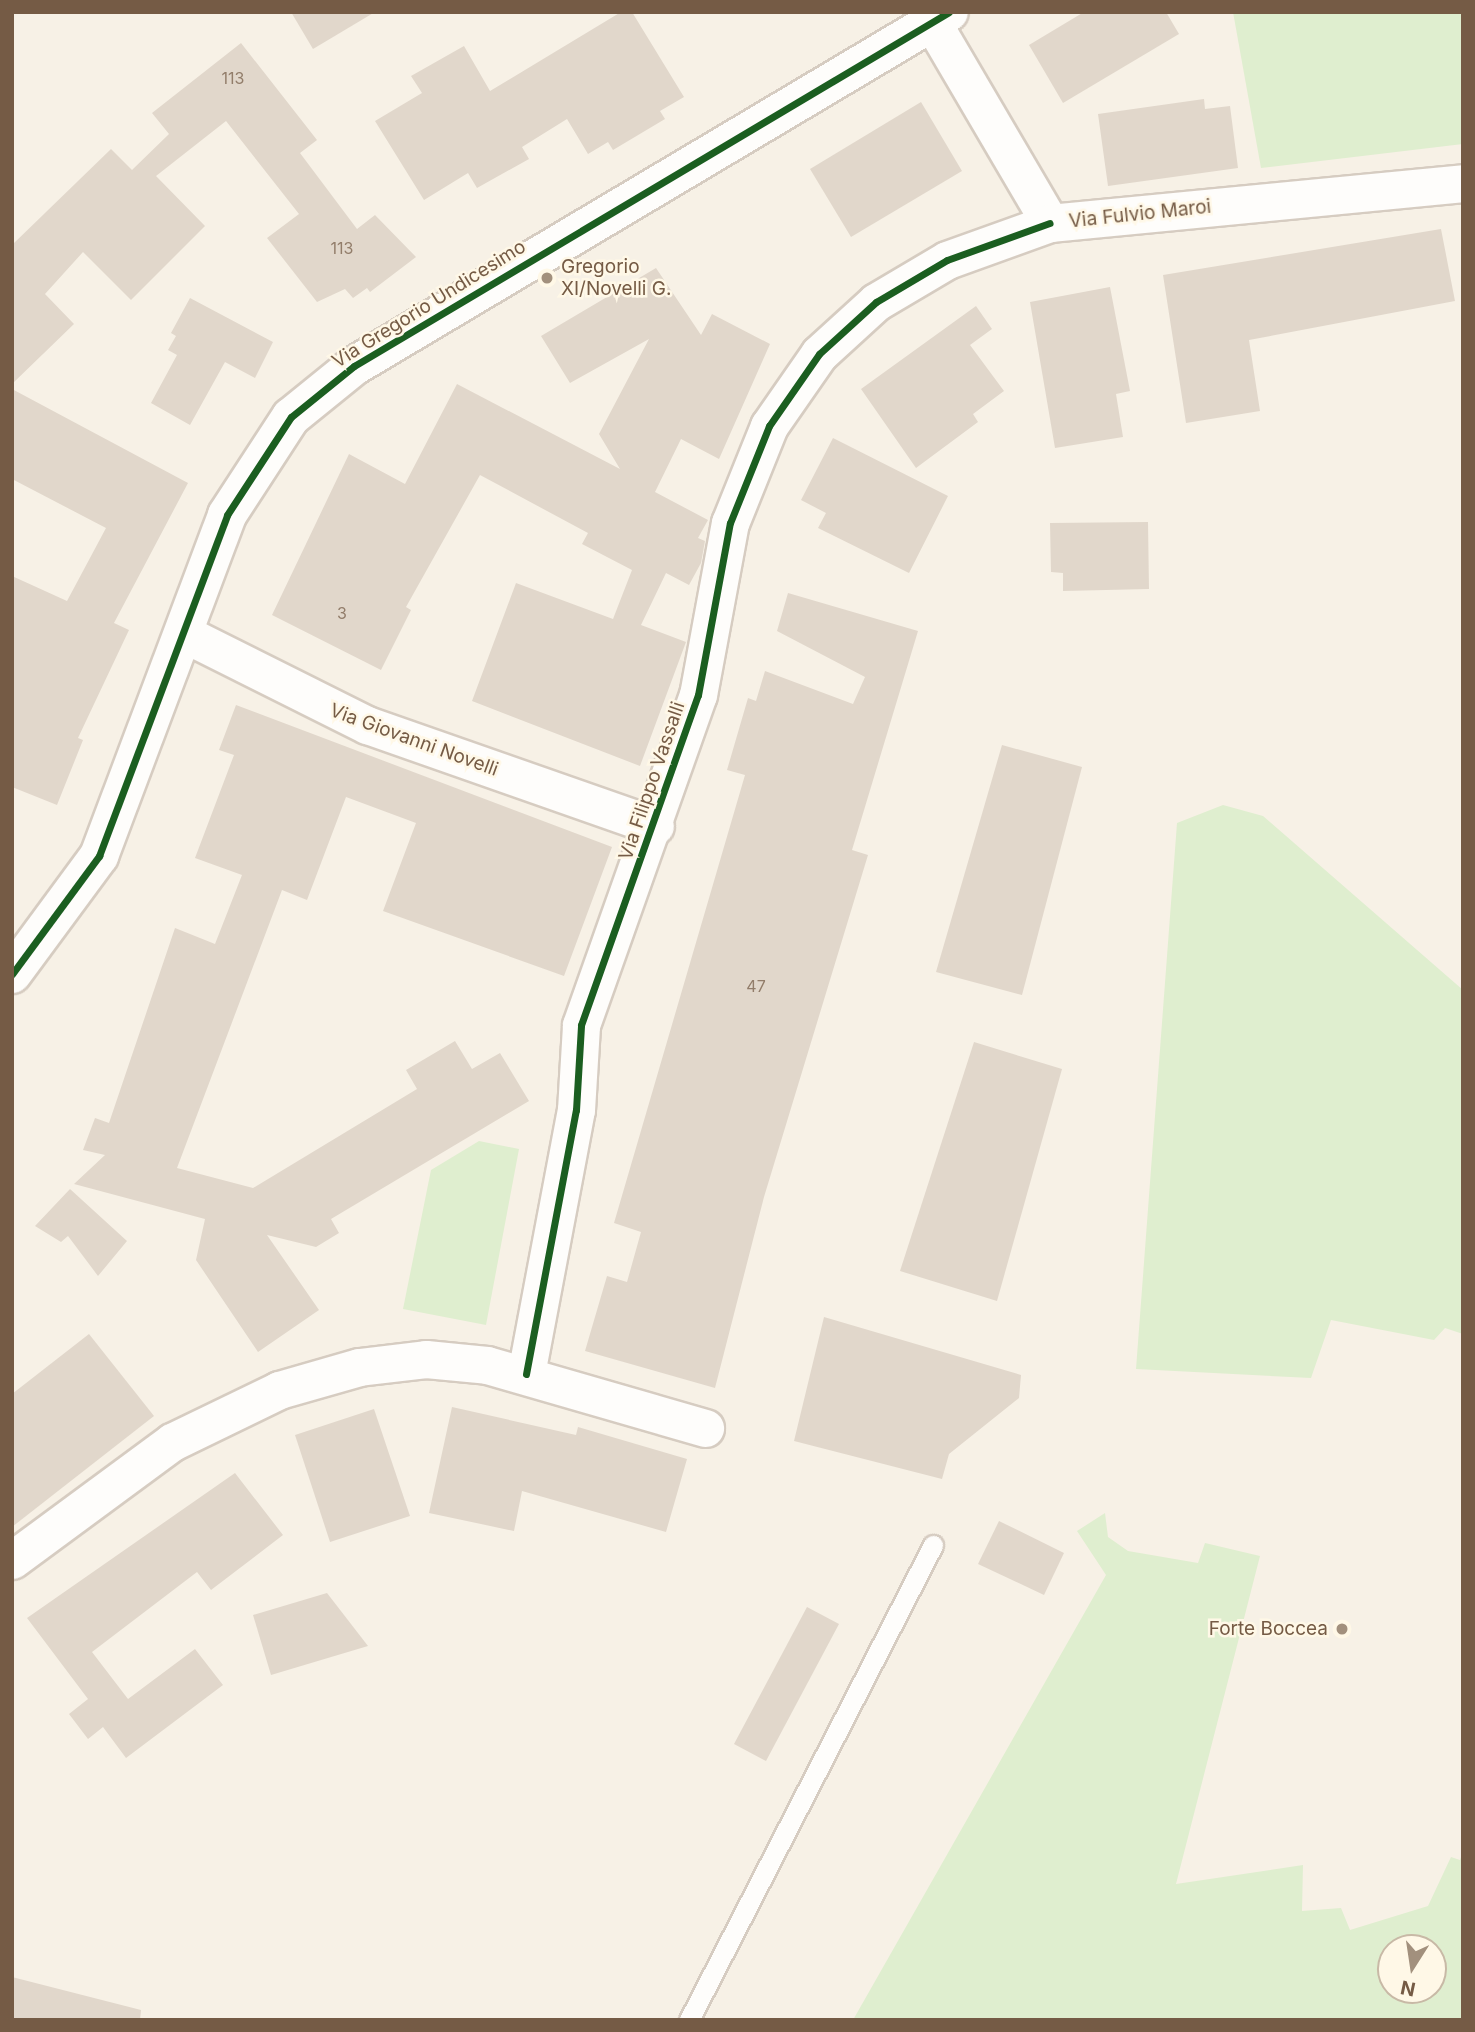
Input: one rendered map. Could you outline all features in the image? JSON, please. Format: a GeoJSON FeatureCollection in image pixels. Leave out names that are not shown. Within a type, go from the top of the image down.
{"type":"FeatureCollection","features":[{"type":"Feature","properties":{"kind":"street","name":"Via Fulvio Maroi"},"geometry":{"type":"LineString","coordinates":[[941,17],[1050,223],[1463,183]]}},
{"type":"Feature","properties":{"kind":"street","name":"Via Gregorio Undicesimo"},"geometry":{"type":"LineString","coordinates":[[12,974],[99,856],[239,490],[283,425],[318,393],[941,17]]}},
{"type":"Feature","properties":{"kind":"street","name":"Via Filippo Vassalli"},"geometry":{"type":"LineString","coordinates":[[526,1374],[576,1110],[581,1026],[655,826],[711,645],[737,496],[788,395],[838,333],[911,279],[1050,223]]}},
{"type":"Feature","properties":{"kind":"street","name":"Via Giovanni Novelli"},"geometry":{"type":"LineString","coordinates":[[183,634],[367,725],[655,826]]}},
{"type":"Feature","properties":{"kind":"street"},"geometry":{"type":"LineString","coordinates":[[12,1560],[172,1442],[305,1381],[426,1359],[526,1374],[705,1428]]}},
{"type":"Feature","properties":{"kind":"lane"},"geometry":{"type":"LineString","coordinates":[[689,2020],[933,1545]]}},
{"type":"Feature","properties":{"kind":"green space"},"geometry":{"type":"Polygon","coordinates":[[[1233,12],[1463,12],[1463,144],[1261,168],[1233,12]]]}},
{"type":"Feature","properties":{"kind":"green space"},"geometry":{"type":"Polygon","coordinates":[[[1223,805],[1263,816],[1463,990],[1463,1334],[1445,1328],[1434,1340],[1331,1320],[1311,1378],[1136,1369],[1177,823],[1223,805]]]}},
{"type":"Feature","properties":{"kind":"green space"},"geometry":{"type":"Polygon","coordinates":[[[479,1141],[519,1149],[486,1325],[403,1309],[431,1170],[479,1141]]]}},
{"type":"Feature","properties":{"kind":"green space"},"geometry":{"type":"Polygon","coordinates":[[[1105,1513],[1108,1537],[1128,1551],[1198,1563],[1205,1543],[1260,1556],[1176,1884],[1303,1865],[1302,1911],[1341,1908],[1350,1930],[1428,1906],[1451,1857],[1460,1860],[1463,1851],[1463,2020],[853,2020],[1106,1575],[1077,1531],[1105,1513]]]}},
{"type":"Feature","properties":{"kind":"building"},"geometry":{"type":"Polygon","coordinates":[[[291,12],[375,12],[313,49],[291,12]]]}},
{"type":"Feature","properties":{"kind":"building"},"geometry":{"type":"Polygon","coordinates":[[[621,12],[632,12],[684,97],[660,111],[665,119],[613,150],[608,142],[588,154],[567,119],[522,147],[529,159],[477,188],[468,173],[424,200],[375,121],[422,93],[411,76],[464,46],[490,91],[621,12]]]}},
{"type":"Feature","properties":{"kind":"building"},"geometry":{"type":"Polygon","coordinates":[[[1084,12],[1166,12],[1179,34],[1063,103],[1029,45],[1084,12]]]}},
{"type":"Feature","properties":{"kind":"building"},"geometry":{"type":"Polygon","coordinates":[[[241,43],[317,140],[300,153],[357,229],[375,215],[416,257],[370,292],[367,288],[353,298],[345,289],[317,302],[267,238],[299,214],[226,121],[156,176],[205,226],[131,300],[83,252],[45,294],[74,324],[12,384],[12,245],[111,149],[132,170],[169,134],[152,113],[241,43]]]}},
{"type":"Feature","properties":{"kind":"building"},"geometry":{"type":"Polygon","coordinates":[[[1204,99],[1205,109],[1230,106],[1238,168],[1108,186],[1098,114],[1204,99]]]}},
{"type":"Feature","properties":{"kind":"building"},"geometry":{"type":"Polygon","coordinates":[[[921,102],[962,171],[851,237],[810,169],[921,102]]]}},
{"type":"Feature","properties":{"kind":"building"},"geometry":{"type":"Polygon","coordinates":[[[1441,229],[1455,301],[1249,340],[1260,411],[1186,423],[1163,275],[1441,229]]]}},
{"type":"Feature","properties":{"kind":"building"},"geometry":{"type":"Polygon","coordinates":[[[656,268],[701,335],[712,314],[770,344],[719,459],[681,439],[655,492],[708,520],[698,538],[705,541],[701,563],[689,585],[666,573],[641,625],[686,642],[640,766],[472,701],[516,583],[613,619],[632,570],[582,544],[588,533],[480,475],[406,607],[411,610],[381,670],[272,615],[349,454],[405,484],[457,384],[620,469],[599,434],[649,339],[570,383],[541,336],[656,268]]]}},
{"type":"Feature","properties":{"kind":"building"},"geometry":{"type":"Polygon","coordinates":[[[1110,287],[1130,391],[1116,394],[1123,437],[1055,448],[1030,302],[1110,287]]]}},
{"type":"Feature","properties":{"kind":"building"},"geometry":{"type":"Polygon","coordinates":[[[190,298],[273,342],[255,378],[225,362],[190,425],[151,403],[177,355],[168,350],[176,336],[171,333],[190,298]]]}},
{"type":"Feature","properties":{"kind":"building"},"geometry":{"type":"Polygon","coordinates":[[[976,306],[992,329],[970,345],[1004,391],[973,414],[978,422],[916,468],[861,389],[976,306]]]}},
{"type":"Feature","properties":{"kind":"building"},"geometry":{"type":"Polygon","coordinates":[[[12,389],[188,483],[114,623],[129,630],[78,738],[83,740],[57,805],[12,787],[12,576],[67,601],[106,528],[12,479],[12,389]]]}},
{"type":"Feature","properties":{"kind":"building"},"geometry":{"type":"Polygon","coordinates":[[[833,438],[948,496],[909,573],[818,528],[826,513],[801,500],[833,438]]]}},
{"type":"Feature","properties":{"kind":"building"},"geometry":{"type":"Polygon","coordinates":[[[1148,522],[1149,589],[1063,591],[1063,573],[1051,572],[1050,523],[1148,522]]]}},
{"type":"Feature","properties":{"kind":"building"},"geometry":{"type":"Polygon","coordinates":[[[788,593],[918,631],[852,850],[868,855],[764,1197],[715,1388],[585,1351],[607,1276],[627,1282],[641,1232],[614,1223],[745,775],[727,770],[748,698],[756,701],[765,671],[853,704],[865,677],[777,631],[788,593]]]}},
{"type":"Feature","properties":{"kind":"building"},"geometry":{"type":"Polygon","coordinates":[[[236,705],[612,847],[564,976],[383,911],[416,823],[346,797],[307,900],[282,890],[177,1168],[253,1188],[417,1089],[406,1070],[455,1041],[472,1069],[500,1053],[529,1101],[331,1219],[339,1233],[316,1247],[267,1235],[319,1310],[258,1352],[196,1260],[205,1219],[74,1184],[105,1155],[83,1150],[95,1118],[109,1123],[175,928],[215,944],[242,875],[195,858],[234,755],[219,750],[236,705]]]}},
{"type":"Feature","properties":{"kind":"building"},"geometry":{"type":"Polygon","coordinates":[[[1002,745],[1082,767],[1022,995],[936,972],[1002,745]]]}},
{"type":"Feature","properties":{"kind":"building"},"geometry":{"type":"Polygon","coordinates":[[[974,1042],[1062,1069],[997,1301],[900,1271],[974,1042]]]}},
{"type":"Feature","properties":{"kind":"building"},"geometry":{"type":"Polygon","coordinates":[[[70,1189],[127,1241],[98,1276],[68,1236],[61,1242],[35,1226],[70,1189]]]}},
{"type":"Feature","properties":{"kind":"building"},"geometry":{"type":"Polygon","coordinates":[[[824,1317],[1021,1375],[1019,1398],[949,1454],[942,1479],[794,1441],[824,1317]]]}},
{"type":"Feature","properties":{"kind":"building"},"geometry":{"type":"Polygon","coordinates":[[[89,1334],[154,1416],[12,1527],[12,1394],[89,1334]]]}},
{"type":"Feature","properties":{"kind":"building"},"geometry":{"type":"Polygon","coordinates":[[[452,1407],[576,1435],[578,1427],[687,1459],[666,1532],[522,1491],[514,1531],[429,1513],[452,1407]]]}},
{"type":"Feature","properties":{"kind":"building"},"geometry":{"type":"Polygon","coordinates":[[[374,1409],[410,1516],[330,1542],[295,1435],[374,1409]]]}},
{"type":"Feature","properties":{"kind":"building"},"geometry":{"type":"Polygon","coordinates":[[[235,1473],[283,1535],[211,1590],[197,1572],[92,1652],[128,1699],[195,1649],[223,1685],[126,1758],[103,1727],[88,1739],[69,1714],[88,1699],[27,1618],[235,1473]]]}},
{"type":"Feature","properties":{"kind":"building"},"geometry":{"type":"Polygon","coordinates":[[[999,1521],[1064,1553],[1044,1595],[978,1564],[999,1521]]]}},
{"type":"Feature","properties":{"kind":"building"},"geometry":{"type":"Polygon","coordinates":[[[327,1593],[368,1646],[271,1675],[253,1615],[327,1593]]]}},
{"type":"Feature","properties":{"kind":"building"},"geometry":{"type":"Polygon","coordinates":[[[807,1607],[839,1624],[766,1761],[734,1744],[807,1607]]]}},
{"type":"Feature","properties":{"kind":"building"},"geometry":{"type":"Polygon","coordinates":[[[12,1977],[141,2010],[140,2020],[12,2020],[12,1977]]]}},
{"type":"Feature","properties":{"kind":"cycle path"},"geometry":{"type":"LineString","coordinates":[[12,974],[99,856],[227,515],[291,417],[354,366],[949,12]]}},
{"type":"Feature","properties":{"kind":"cycle path"},"geometry":{"type":"LineString","coordinates":[[526,1374],[576,1110],[581,1025],[698,695],[730,523],[769,426],[819,354],[876,302],[947,260],[1050,223]]}},
{"type":"Feature","properties":{"kind":"place","name":"Gregorio XI/Novelli G."},"geometry":{"type":"Point","coordinates":[547,278]}},
{"type":"Feature","properties":{"kind":"place","name":"Forte Boccea"},"geometry":{"type":"Point","coordinates":[1342,1629]}}]}
